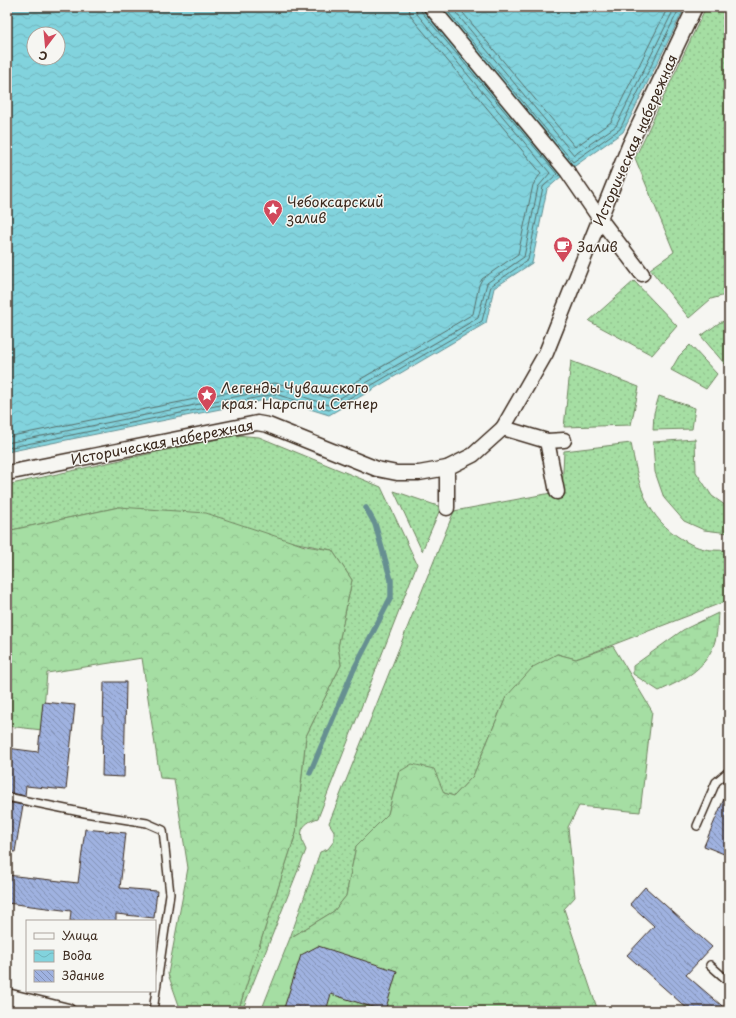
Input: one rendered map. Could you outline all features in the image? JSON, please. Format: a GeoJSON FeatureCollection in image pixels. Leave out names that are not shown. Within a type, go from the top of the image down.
{"type":"FeatureCollection","features":[{"type":"Feature","properties":{"kind":"street"},"geometry":{"type":"LineString","coordinates":[[431,7],[568,171],[600,219],[642,274]]}},
{"type":"Feature","properties":{"kind":"street","name":"Историческая набережная"},"geometry":{"type":"LineString","coordinates":[[7,472],[257,423],[268,425],[377,469],[397,473],[419,473],[447,468],[473,456],[503,428],[546,353],[629,146],[695,7]]}},
{"type":"Feature","properties":{"kind":"street"},"geometry":{"type":"LineString","coordinates":[[503,428],[547,441],[564,440]]}},
{"type":"Feature","properties":{"kind":"street"},"geometry":{"type":"LineString","coordinates":[[547,441],[557,492]]}},
{"type":"Feature","properties":{"kind":"street"},"geometry":{"type":"LineString","coordinates":[[447,468],[447,508]]}},
{"type":"Feature","properties":{"kind":"street"},"geometry":{"type":"LineString","coordinates":[[11,1002],[68,1011]]}},
{"type":"Feature","properties":{"kind":"lane"},"geometry":{"type":"LineString","coordinates":[[697,826],[716,782],[720,777],[729,771]]}},
{"type":"Feature","properties":{"kind":"lane"},"geometry":{"type":"LineString","coordinates":[[7,797],[85,813],[146,823],[163,830],[170,894],[156,985]]}},
{"type":"Feature","properties":{"kind":"lane"},"geometry":{"type":"LineString","coordinates":[[710,965],[729,982]]}},
{"type":"Feature","properties":{"kind":"lane"},"geometry":{"type":"LineString","coordinates":[[152,1011],[155,992]]}},
{"type":"Feature","properties":{"kind":"green space"},"geometry":{"type":"Polygon","coordinates":[[[706,7],[729,7],[729,294],[711,299],[689,318],[650,269],[674,252],[635,158],[706,7]]]}},
{"type":"Feature","properties":{"kind":"green space"},"geometry":{"type":"Polygon","coordinates":[[[634,281],[677,326],[652,355],[589,321],[634,281]]]}},
{"type":"Feature","properties":{"kind":"green space"},"geometry":{"type":"Polygon","coordinates":[[[729,319],[729,369],[701,336],[719,323],[729,319]]]}},
{"type":"Feature","properties":{"kind":"green space"},"geometry":{"type":"Polygon","coordinates":[[[690,345],[717,374],[706,389],[671,370],[679,356],[690,345]]]}},
{"type":"Feature","properties":{"kind":"green space"},"geometry":{"type":"Polygon","coordinates":[[[571,361],[639,387],[631,425],[564,427],[571,361]]]}},
{"type":"Feature","properties":{"kind":"green space"},"geometry":{"type":"Polygon","coordinates":[[[659,396],[695,408],[692,429],[653,430],[654,413],[659,396]]]}},
{"type":"Feature","properties":{"kind":"green space"},"geometry":{"type":"Polygon","coordinates":[[[235,435],[259,437],[381,487],[417,564],[318,818],[307,823],[302,830],[303,844],[306,850],[242,1011],[238,1011],[296,833],[306,736],[341,665],[338,647],[352,580],[332,550],[119,507],[7,531],[7,485],[235,435]]]}},
{"type":"Feature","properties":{"kind":"green space"},"geometry":{"type":"Polygon","coordinates":[[[695,439],[696,472],[712,496],[729,508],[729,533],[704,530],[684,521],[664,498],[655,472],[653,442],[695,439]]]}},
{"type":"Feature","properties":{"kind":"green space"},"geometry":{"type":"Polygon","coordinates":[[[631,443],[636,470],[644,495],[656,517],[677,536],[690,544],[707,549],[729,550],[729,600],[576,659],[557,654],[506,697],[473,776],[454,796],[444,793],[399,772],[388,814],[356,846],[346,896],[334,911],[290,938],[320,852],[328,849],[334,841],[334,831],[329,823],[454,511],[562,491],[564,451],[631,443]]]}},
{"type":"Feature","properties":{"kind":"green space"},"geometry":{"type":"Polygon","coordinates":[[[394,491],[441,507],[422,551],[394,491]]]}},
{"type":"Feature","properties":{"kind":"green space"},"geometry":{"type":"Polygon","coordinates":[[[119,507],[206,513],[305,546],[332,550],[352,580],[338,647],[341,665],[306,736],[296,833],[238,1011],[181,1011],[168,974],[188,868],[174,779],[160,778],[142,658],[47,673],[42,730],[7,726],[7,531],[119,507]]]}},
{"type":"Feature","properties":{"kind":"green space"},"geometry":{"type":"Polygon","coordinates":[[[718,613],[717,632],[714,644],[705,661],[692,673],[659,691],[633,674],[633,666],[683,630],[718,613]]]}},
{"type":"Feature","properties":{"kind":"green space"},"geometry":{"type":"Polygon","coordinates":[[[613,646],[652,711],[640,812],[579,806],[568,827],[575,897],[564,909],[598,1011],[261,1011],[290,938],[334,911],[346,896],[356,846],[388,814],[399,772],[412,764],[434,769],[444,793],[454,796],[473,776],[506,697],[533,667],[557,654],[576,659],[613,646]]]}},
{"type":"Feature","properties":{"kind":"water","name":"Чебоксарский залив"},"geometry":{"type":"Polygon","coordinates":[[[7,7],[423,7],[563,175],[547,189],[532,263],[494,288],[486,323],[329,415],[275,398],[7,452],[7,7]]]}},
{"type":"Feature","properties":{"kind":"water"},"geometry":{"type":"Polygon","coordinates":[[[439,7],[685,7],[623,132],[572,168],[439,7]]]}},
{"type":"Feature","properties":{"kind":"building"},"geometry":{"type":"Polygon","coordinates":[[[104,682],[126,682],[124,777],[102,776],[104,682]]]}},
{"type":"Feature","properties":{"kind":"building"},"geometry":{"type":"Polygon","coordinates":[[[43,702],[75,705],[66,790],[26,786],[25,796],[7,792],[7,748],[38,752],[43,702]]]}},
{"type":"Feature","properties":{"kind":"building"},"geometry":{"type":"Polygon","coordinates":[[[729,787],[729,856],[704,846],[729,787]]]}},
{"type":"Feature","properties":{"kind":"building"},"geometry":{"type":"Polygon","coordinates":[[[7,802],[23,805],[15,852],[7,851],[7,802]]]}},
{"type":"Feature","properties":{"kind":"building"},"geometry":{"type":"Polygon","coordinates":[[[85,829],[126,833],[120,888],[157,891],[154,918],[116,914],[116,920],[70,920],[71,911],[7,903],[7,875],[78,883],[85,829]]]}},
{"type":"Feature","properties":{"kind":"building"},"geometry":{"type":"Polygon","coordinates":[[[645,887],[712,947],[686,975],[728,1011],[690,1011],[627,955],[654,926],[630,904],[645,887]]]}},
{"type":"Feature","properties":{"kind":"building"},"geometry":{"type":"Polygon","coordinates":[[[318,946],[397,971],[385,1011],[331,994],[326,1011],[283,1011],[301,955],[318,946]]]}},
{"type":"Feature","properties":{"kind":"waterway"},"geometry":{"type":"LineString","coordinates":[[310,773],[353,671],[391,597],[391,580],[375,524],[366,508]]}},
{"type":"Feature","properties":{"kind":"place","name":"Чебоксарский залив"},"geometry":{"type":"Point","coordinates":[273,226]}},
{"type":"Feature","properties":{"kind":"place","name":"Залив"},"geometry":{"type":"Point","coordinates":[563,263]}},
{"type":"Feature","properties":{"kind":"place","name":"Легенды Чувашского края: Нарспи и Сетнер"},"geometry":{"type":"Point","coordinates":[207,412]}}]}
